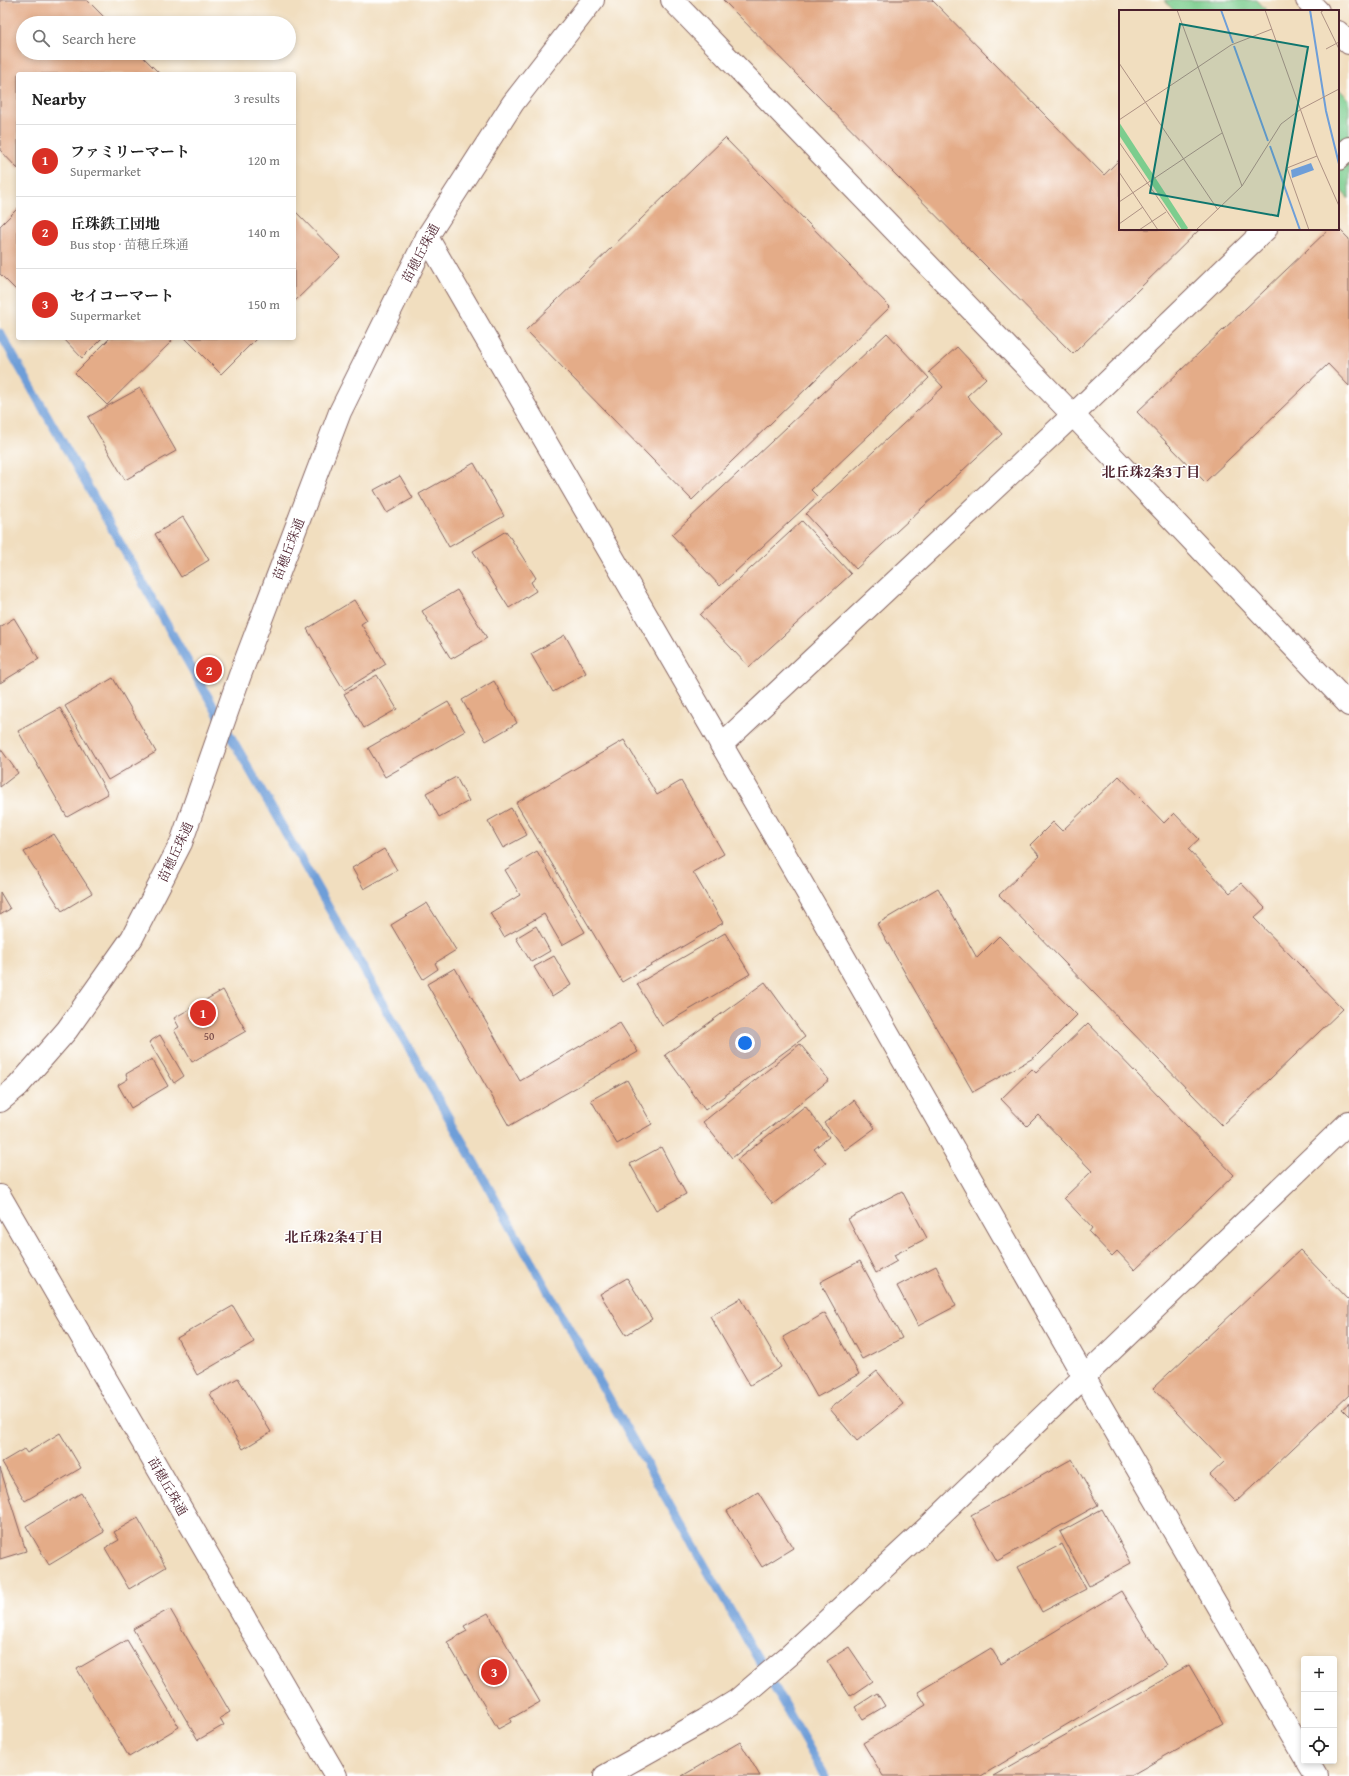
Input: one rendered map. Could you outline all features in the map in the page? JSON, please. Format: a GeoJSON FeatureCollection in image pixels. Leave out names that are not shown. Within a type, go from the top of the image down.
{"type":"FeatureCollection","features":[{"type":"Feature","properties":{"kind":"street","name":"苗穂丘珠通"},"geometry":{"type":"LineString","coordinates":[[0,1102],[18,1086],[67,1030],[132,938],[181,843],[240,675],[340,412],[427,237],[513,103],[593,0]]}},
{"type":"Feature","properties":{"kind":"street"},"geometry":{"type":"LineString","coordinates":[[672,0],[1074,415],[1349,705]]}},
{"type":"Feature","properties":{"kind":"street"},"geometry":{"type":"LineString","coordinates":[[1307,0],[1317,10]]}},
{"type":"Feature","properties":{"kind":"street"},"geometry":{"type":"LineString","coordinates":[[1339,33],[1349,43]]}},
{"type":"Feature","properties":{"kind":"street"},"geometry":{"type":"LineString","coordinates":[[1339,158],[1349,148]]}},
{"type":"Feature","properties":{"kind":"street"},"geometry":{"type":"LineString","coordinates":[[721,745],[1074,415],[1265,230]]}},
{"type":"Feature","properties":{"kind":"street"},"geometry":{"type":"LineString","coordinates":[[427,237],[1084,1377],[1301,1750]]}},
{"type":"Feature","properties":{"kind":"street"},"geometry":{"type":"LineString","coordinates":[[605,1776],[736,1701],[791,1654],[930,1525],[1349,1122]]}},
{"type":"Feature","properties":{"kind":"street","name":"苗穂丘珠通"},"geometry":{"type":"LineString","coordinates":[[0,1196],[336,1776]]}},
{"type":"Feature","properties":{"kind":"street"},"geometry":{"type":"LineString","coordinates":[[1310,1764],[1316,1776]]}},
{"type":"Feature","properties":{"kind":"green space"},"geometry":{"type":"Polygon","coordinates":[[[1164,0],[1257,0],[1266,10],[1173,10],[1164,0]]]}},
{"type":"Feature","properties":{"kind":"green space"},"geometry":{"type":"Polygon","coordinates":[[[1339,89],[1349,99],[1349,199],[1339,188],[1339,89]]]}},
{"type":"Feature","properties":{"kind":"building"},"geometry":{"type":"Polygon","coordinates":[[[0,0],[87,0],[103,16],[16,16],[16,60],[146,60],[158,72],[16,72],[16,167],[0,150],[0,0]]]}},
{"type":"Feature","properties":{"kind":"building"},"geometry":{"type":"Polygon","coordinates":[[[723,0],[932,0],[1104,175],[1119,160],[1119,230],[1199,230],[1073,354],[723,0]]]}},
{"type":"Feature","properties":{"kind":"building"},"geometry":{"type":"Polygon","coordinates":[[[725,138],[890,307],[692,500],[526,330],[725,138]]]}},
{"type":"Feature","properties":{"kind":"building"},"geometry":{"type":"Polygon","coordinates":[[[16,210],[16,290],[0,274],[0,226],[16,210]]]}},
{"type":"Feature","properties":{"kind":"building"},"geometry":{"type":"Polygon","coordinates":[[[296,212],[340,257],[296,300],[296,212]]]}},
{"type":"Feature","properties":{"kind":"building"},"geometry":{"type":"Polygon","coordinates":[[[1339,229],[1349,239],[1349,386],[1328,364],[1205,482],[1137,412],[1328,230],[1339,229]]]}},
{"type":"Feature","properties":{"kind":"building"},"geometry":{"type":"Polygon","coordinates":[[[887,333],[929,378],[811,490],[817,496],[720,586],[672,535],[887,333]]]}},
{"type":"Feature","properties":{"kind":"building"},"geometry":{"type":"Polygon","coordinates":[[[65,340],[100,340],[82,358],[65,340]]]}},
{"type":"Feature","properties":{"kind":"building"},"geometry":{"type":"Polygon","coordinates":[[[108,340],[172,341],[107,405],[75,373],[108,340]]]}},
{"type":"Feature","properties":{"kind":"building"},"geometry":{"type":"Polygon","coordinates":[[[187,340],[255,340],[221,374],[187,340]]]}},
{"type":"Feature","properties":{"kind":"building"},"geometry":{"type":"Polygon","coordinates":[[[957,347],[986,378],[967,396],[1002,434],[856,569],[806,514],[943,387],[929,372],[957,347]]]}},
{"type":"Feature","properties":{"kind":"building"},"geometry":{"type":"Polygon","coordinates":[[[140,388],[176,451],[125,480],[88,417],[140,388]]]}},
{"type":"Feature","properties":{"kind":"building"},"geometry":{"type":"Polygon","coordinates":[[[474,463],[504,516],[449,547],[419,494],[474,463]]]}},
{"type":"Feature","properties":{"kind":"building"},"geometry":{"type":"Polygon","coordinates":[[[400,476],[413,498],[387,513],[374,490],[400,476]]]}},
{"type":"Feature","properties":{"kind":"building"},"geometry":{"type":"Polygon","coordinates":[[[183,517],[209,560],[181,577],[155,534],[183,517]]]}},
{"type":"Feature","properties":{"kind":"building"},"geometry":{"type":"Polygon","coordinates":[[[802,521],[851,574],[749,667],[700,615],[802,521]]]}},
{"type":"Feature","properties":{"kind":"building"},"geometry":{"type":"Polygon","coordinates":[[[506,531],[536,578],[531,582],[536,591],[509,608],[473,551],[506,531]]]}},
{"type":"Feature","properties":{"kind":"building"},"geometry":{"type":"Polygon","coordinates":[[[457,590],[487,638],[451,659],[422,611],[457,590]]]}},
{"type":"Feature","properties":{"kind":"building"},"geometry":{"type":"Polygon","coordinates":[[[354,600],[367,620],[361,624],[386,664],[344,690],[307,629],[354,600]]]}},
{"type":"Feature","properties":{"kind":"building"},"geometry":{"type":"Polygon","coordinates":[[[14,618],[39,659],[0,683],[0,627],[14,618]]]}},
{"type":"Feature","properties":{"kind":"building"},"geometry":{"type":"Polygon","coordinates":[[[565,635],[586,673],[553,692],[531,654],[565,635]]]}},
{"type":"Feature","properties":{"kind":"building"},"geometry":{"type":"Polygon","coordinates":[[[377,675],[397,709],[364,728],[344,694],[377,675]]]}},
{"type":"Feature","properties":{"kind":"building"},"geometry":{"type":"Polygon","coordinates":[[[113,678],[156,752],[108,780],[65,706],[113,678]]]}},
{"type":"Feature","properties":{"kind":"building"},"geometry":{"type":"Polygon","coordinates":[[[494,681],[517,723],[486,741],[462,700],[494,681]]]}},
{"type":"Feature","properties":{"kind":"building"},"geometry":{"type":"Polygon","coordinates":[[[448,702],[465,731],[385,777],[368,748],[448,702]]]}},
{"type":"Feature","properties":{"kind":"building"},"geometry":{"type":"Polygon","coordinates":[[[60,708],[108,794],[67,817],[18,731],[60,708]]]}},
{"type":"Feature","properties":{"kind":"building"},"geometry":{"type":"Polygon","coordinates":[[[624,740],[657,795],[681,781],[724,854],[693,872],[723,923],[622,982],[516,803],[624,740]]]}},
{"type":"Feature","properties":{"kind":"building"},"geometry":{"type":"Polygon","coordinates":[[[0,748],[18,773],[0,787],[0,748]]]}},
{"type":"Feature","properties":{"kind":"building"},"geometry":{"type":"Polygon","coordinates":[[[1119,776],[1164,823],[1174,813],[1199,839],[1188,849],[1230,893],[1241,883],[1265,908],[1254,918],[1343,1009],[1222,1125],[999,895],[1040,856],[1030,845],[1053,822],[1062,831],[1119,776]]]}},
{"type":"Feature","properties":{"kind":"building"},"geometry":{"type":"Polygon","coordinates":[[[456,777],[469,801],[439,817],[426,793],[456,777]]]}},
{"type":"Feature","properties":{"kind":"building"},"geometry":{"type":"Polygon","coordinates":[[[511,808],[527,835],[503,848],[488,821],[511,808]]]}},
{"type":"Feature","properties":{"kind":"building"},"geometry":{"type":"Polygon","coordinates":[[[54,834],[92,893],[62,911],[24,852],[54,834]]]}},
{"type":"Feature","properties":{"kind":"building"},"geometry":{"type":"Polygon","coordinates":[[[384,849],[397,870],[364,889],[352,868],[384,849]]]}},
{"type":"Feature","properties":{"kind":"building"},"geometry":{"type":"Polygon","coordinates":[[[537,851],[585,932],[562,945],[544,914],[504,937],[490,913],[520,895],[505,870],[537,851]]]}},
{"type":"Feature","properties":{"kind":"building"},"geometry":{"type":"Polygon","coordinates":[[[938,888],[977,958],[999,936],[1077,1015],[1035,1057],[973,1092],[877,924],[938,888]]]}},
{"type":"Feature","properties":{"kind":"building"},"geometry":{"type":"Polygon","coordinates":[[[0,892],[10,909],[0,915],[0,892]]]}},
{"type":"Feature","properties":{"kind":"building"},"geometry":{"type":"Polygon","coordinates":[[[427,903],[456,950],[435,963],[438,969],[423,979],[391,925],[427,903]]]}},
{"type":"Feature","properties":{"kind":"building"},"geometry":{"type":"Polygon","coordinates":[[[536,926],[550,951],[531,962],[516,938],[536,926]]]}},
{"type":"Feature","properties":{"kind":"building"},"geometry":{"type":"Polygon","coordinates":[[[725,933],[750,974],[662,1026],[637,984],[725,933]]]}},
{"type":"Feature","properties":{"kind":"building"},"geometry":{"type":"Polygon","coordinates":[[[554,956],[571,985],[552,997],[534,967],[554,956]]]}},
{"type":"Feature","properties":{"kind":"building"},"geometry":{"type":"Polygon","coordinates":[[[455,968],[520,1081],[620,1023],[638,1052],[509,1126],[427,984],[455,968]]]}},
{"type":"Feature","properties":{"kind":"building"},"geometry":{"type":"Polygon","coordinates":[[[765,982],[805,1037],[705,1110],[665,1055],[765,982]]]}},
{"type":"Feature","properties":{"kind":"building"},"geometry":{"type":"Polygon","coordinates":[[[223,990],[246,1031],[192,1062],[174,1030],[179,1027],[174,1018],[223,990]]]}},
{"type":"Feature","properties":{"kind":"building"},"geometry":{"type":"Polygon","coordinates":[[[1088,1023],[1234,1175],[1135,1270],[1117,1251],[1112,1256],[1089,1232],[1092,1228],[1064,1198],[1092,1171],[1038,1115],[1027,1126],[1001,1099],[1032,1069],[1036,1073],[1088,1023]]]}},
{"type":"Feature","properties":{"kind":"building"},"geometry":{"type":"Polygon","coordinates":[[[160,1035],[184,1076],[174,1083],[149,1042],[160,1035]]]}},
{"type":"Feature","properties":{"kind":"building"},"geometry":{"type":"Polygon","coordinates":[[[800,1044],[829,1080],[732,1158],[703,1122],[800,1044]]]}},
{"type":"Feature","properties":{"kind":"building"},"geometry":{"type":"Polygon","coordinates":[[[152,1059],[168,1086],[131,1108],[118,1085],[128,1079],[126,1074],[152,1059]]]}},
{"type":"Feature","properties":{"kind":"building"},"geometry":{"type":"Polygon","coordinates":[[[627,1080],[652,1124],[617,1144],[591,1100],[627,1080]]]}},
{"type":"Feature","properties":{"kind":"building"},"geometry":{"type":"Polygon","coordinates":[[[854,1100],[875,1128],[845,1150],[824,1123],[854,1100]]]}},
{"type":"Feature","properties":{"kind":"building"},"geometry":{"type":"Polygon","coordinates":[[[805,1106],[829,1137],[814,1149],[826,1163],[773,1204],[737,1160],[805,1106]]]}},
{"type":"Feature","properties":{"kind":"building"},"geometry":{"type":"Polygon","coordinates":[[[661,1147],[686,1194],[656,1210],[630,1164],[661,1147]]]}},
{"type":"Feature","properties":{"kind":"building"},"geometry":{"type":"Polygon","coordinates":[[[902,1191],[927,1238],[894,1255],[897,1261],[876,1273],[848,1219],[902,1191]]]}},
{"type":"Feature","properties":{"kind":"building"},"geometry":{"type":"Polygon","coordinates":[[[1300,1250],[1349,1301],[1349,1395],[1236,1502],[1210,1475],[1224,1462],[1153,1388],[1300,1250]]]}},
{"type":"Feature","properties":{"kind":"building"},"geometry":{"type":"Polygon","coordinates":[[[860,1261],[902,1338],[862,1359],[820,1282],[860,1261]]]}},
{"type":"Feature","properties":{"kind":"building"},"geometry":{"type":"Polygon","coordinates":[[[936,1266],[956,1306],[918,1326],[897,1286],[936,1266]]]}},
{"type":"Feature","properties":{"kind":"building"},"geometry":{"type":"Polygon","coordinates":[[[627,1278],[652,1319],[626,1335],[600,1294],[627,1278]]]}},
{"type":"Feature","properties":{"kind":"building"},"geometry":{"type":"Polygon","coordinates":[[[741,1298],[781,1367],[750,1385],[710,1316],[741,1298]]]}},
{"type":"Feature","properties":{"kind":"building"},"geometry":{"type":"Polygon","coordinates":[[[233,1306],[254,1342],[197,1375],[177,1338],[233,1306]]]}},
{"type":"Feature","properties":{"kind":"building"},"geometry":{"type":"Polygon","coordinates":[[[825,1313],[859,1374],[817,1397],[783,1337],[825,1313]]]}},
{"type":"Feature","properties":{"kind":"building"},"geometry":{"type":"Polygon","coordinates":[[[877,1371],[903,1404],[857,1441],[830,1409],[877,1371]]]}},
{"type":"Feature","properties":{"kind":"building"},"geometry":{"type":"Polygon","coordinates":[[[238,1378],[271,1432],[243,1449],[210,1394],[238,1378]]]}},
{"type":"Feature","properties":{"kind":"building"},"geometry":{"type":"Polygon","coordinates":[[[1349,1403],[1349,1416],[1342,1409],[1349,1403]]]}},
{"type":"Feature","properties":{"kind":"building"},"geometry":{"type":"Polygon","coordinates":[[[60,1433],[81,1468],[25,1501],[2,1462],[24,1449],[27,1453],[60,1433]]]}},
{"type":"Feature","properties":{"kind":"building"},"geometry":{"type":"Polygon","coordinates":[[[1072,1459],[1098,1505],[997,1561],[971,1515],[1072,1459]]]}},
{"type":"Feature","properties":{"kind":"building"},"geometry":{"type":"Polygon","coordinates":[[[0,1468],[26,1551],[0,1559],[0,1468]]]}},
{"type":"Feature","properties":{"kind":"building"},"geometry":{"type":"Polygon","coordinates":[[[758,1492],[793,1548],[762,1567],[727,1511],[758,1492]]]}},
{"type":"Feature","properties":{"kind":"building"},"geometry":{"type":"Polygon","coordinates":[[[81,1493],[104,1532],[49,1565],[26,1526],[81,1493]]]}},
{"type":"Feature","properties":{"kind":"building"},"geometry":{"type":"Polygon","coordinates":[[[1102,1509],[1131,1563],[1089,1586],[1060,1532],[1102,1509]]]}},
{"type":"Feature","properties":{"kind":"building"},"geometry":{"type":"Polygon","coordinates":[[[138,1518],[166,1567],[129,1589],[105,1548],[119,1540],[114,1532],[138,1518]]]}},
{"type":"Feature","properties":{"kind":"building"},"geometry":{"type":"Polygon","coordinates":[[[1062,1544],[1086,1589],[1042,1612],[1018,1567],[1062,1544]]]}},
{"type":"Feature","properties":{"kind":"building"},"geometry":{"type":"Polygon","coordinates":[[[1121,1591],[1166,1665],[981,1776],[883,1776],[863,1743],[926,1705],[918,1692],[991,1648],[1001,1664],[1121,1591]]]}},
{"type":"Feature","properties":{"kind":"building"},"geometry":{"type":"Polygon","coordinates":[[[170,1609],[230,1712],[220,1718],[224,1725],[198,1740],[133,1629],[170,1609]]]}},
{"type":"Feature","properties":{"kind":"building"},"geometry":{"type":"Polygon","coordinates":[[[488,1613],[540,1702],[510,1719],[511,1722],[498,1729],[447,1642],[467,1631],[464,1626],[488,1613]]]}},
{"type":"Feature","properties":{"kind":"building"},"geometry":{"type":"Polygon","coordinates":[[[127,1640],[179,1727],[129,1757],[77,1669],[127,1640]]]}},
{"type":"Feature","properties":{"kind":"building"},"geometry":{"type":"Polygon","coordinates":[[[849,1647],[872,1681],[850,1696],[827,1661],[849,1647]]]}},
{"type":"Feature","properties":{"kind":"building"},"geometry":{"type":"Polygon","coordinates":[[[1189,1665],[1223,1723],[1130,1776],[993,1776],[1189,1665]]]}},
{"type":"Feature","properties":{"kind":"building"},"geometry":{"type":"Polygon","coordinates":[[[877,1693],[885,1706],[863,1719],[855,1707],[877,1693]]]}},
{"type":"Feature","properties":{"kind":"building"},"geometry":{"type":"Polygon","coordinates":[[[740,1742],[760,1776],[682,1776],[740,1742]]]}},
{"type":"Feature","properties":{"kind":"waterway"},"geometry":{"type":"LineString","coordinates":[[0,333],[825,1776]]}},
{"type":"Feature","properties":{"kind":"place","name":"丘珠鉄工団地"},"geometry":{"type":"Point","coordinates":[209,670]}},
{"type":"Feature","properties":{"kind":"place","name":"ファミリーマート"},"geometry":{"type":"Point","coordinates":[203,1013]}},
{"type":"Feature","properties":{"kind":"place","name":"セイコーマート"},"geometry":{"type":"Point","coordinates":[494,1672]}},
{"type":"Feature","properties":{"kind":"district","name":"北丘珠2条3丁目"},"geometry":{"type":"Point","coordinates":[1151,472]}},
{"type":"Feature","properties":{"kind":"district","name":"北丘珠2条4丁目"},"geometry":{"type":"Point","coordinates":[334,1237]}}]}
